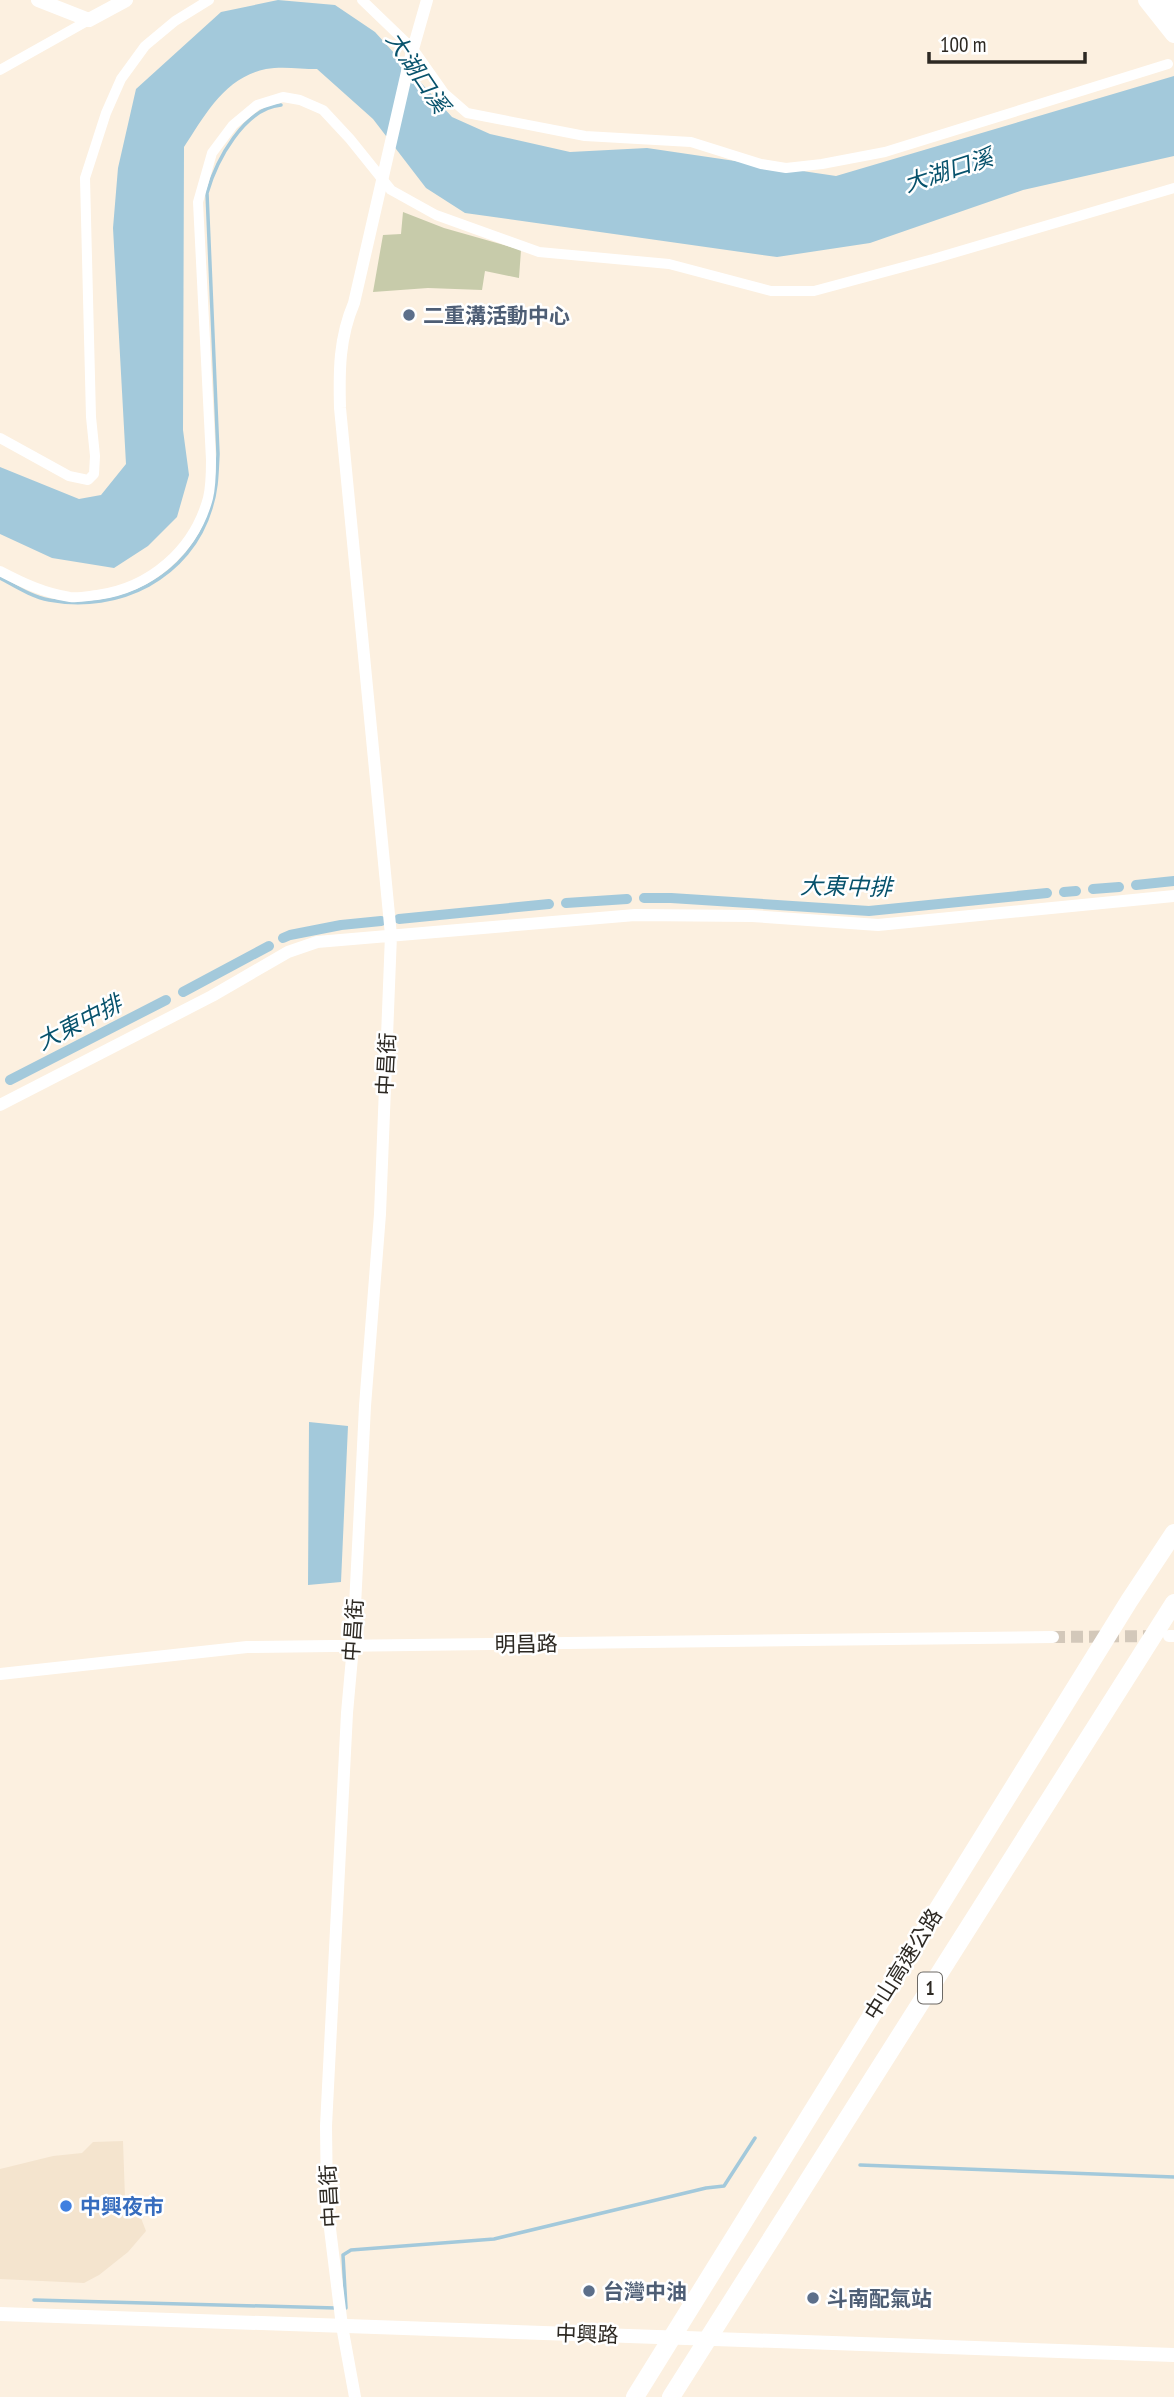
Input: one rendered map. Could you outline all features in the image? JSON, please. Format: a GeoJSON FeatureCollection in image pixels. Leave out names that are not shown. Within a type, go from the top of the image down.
{"type":"FeatureCollection","features":[{"type":"Feature","properties":{"kind":"highway"},"geometry":{"type":"LineString","coordinates":[[1147,0],[1174,34]]}},
{"type":"Feature","properties":{"kind":"highway"},"geometry":{"type":"LineString","coordinates":[[1163,0],[1174,12]]}},
{"type":"Feature","properties":{"kind":"highway"},"geometry":{"type":"LineString","coordinates":[[1125,1608],[1147,1562],[1174,1518]]}},
{"type":"Feature","properties":{"kind":"highway","name":"中山高速公路"},"geometry":{"type":"LineString","coordinates":[[635,2397],[1089,1665],[1174,1533]]}},
{"type":"Feature","properties":{"kind":"highway","name":"中山高速公路"},"geometry":{"type":"LineString","coordinates":[[671,2397],[1171,1609]]}},
{"type":"Feature","properties":{"kind":"main road"},"geometry":{"type":"LineString","coordinates":[[38,0],[89,20],[126,0]]}},
{"type":"Feature","properties":{"kind":"main road","name":"中興路"},"geometry":{"type":"LineString","coordinates":[[0,2314],[341,2314],[1174,2355]]}},
{"type":"Feature","properties":{"kind":"street"},"geometry":{"type":"LineString","coordinates":[[0,438],[69,476],[88,480],[94,474],[85,178],[106,113],[121,79],[145,47],[175,21],[209,0]]}},
{"type":"Feature","properties":{"kind":"street"},"geometry":{"type":"LineString","coordinates":[[362,0],[413,49],[444,93],[467,113],[585,136],[691,142],[761,164],[786,168],[885,152],[1168,64]]}},
{"type":"Feature","properties":{"kind":"street","name":"中昌街"},"geometry":{"type":"LineString","coordinates":[[355,2397],[327,2203],[326,2126],[365,1405],[380,1214],[391,935],[343,435],[339,361],[343,332],[354,303],[409,63],[427,0]]}},
{"type":"Feature","properties":{"kind":"street"},"geometry":{"type":"LineString","coordinates":[[0,70],[89,20]]}},
{"type":"Feature","properties":{"kind":"street"},"geometry":{"type":"LineString","coordinates":[[0,571],[34,589],[63,595],[74,597],[115,592],[158,573],[184,546],[197,525],[208,498],[211,460],[198,202],[212,153],[233,125],[257,105],[283,97],[300,100],[323,110],[391,190],[436,215],[539,252],[669,264],[771,291],[814,291],[945,256],[1174,188]]}},
{"type":"Feature","properties":{"kind":"street"},"geometry":{"type":"LineString","coordinates":[[0,1105],[212,996],[288,952],[317,942],[635,915],[752,916],[878,925],[1174,896]]}},
{"type":"Feature","properties":{"kind":"street","name":"明昌路"},"geometry":{"type":"LineString","coordinates":[[0,1674],[247,1647],[1053,1637]]}},
{"type":"Feature","properties":{"kind":"shaded area","name":"中興夜市"},"geometry":{"type":"Polygon","coordinates":[[[123,2141],[125,2198],[139,2213],[146,2231],[128,2252],[84,2283],[0,2279],[0,2169],[53,2156],[82,2153],[93,2142],[123,2141]]]}},
{"type":"Feature","properties":{"kind":"green space"},"geometry":{"type":"Polygon","coordinates":[[[403,212],[444,228],[521,250],[519,278],[485,271],[482,290],[428,288],[373,292],[383,235],[401,234],[403,212]]]}},
{"type":"Feature","properties":{"kind":"water","name":"大湖口溪"},"geometry":{"type":"Polygon","coordinates":[[[278,0],[335,5],[375,32],[452,117],[490,134],[570,152],[647,148],[836,176],[1174,76],[1174,156],[1023,190],[870,243],[777,257],[465,213],[426,188],[373,119],[317,69],[272,68],[252,73],[239,80],[218,99],[184,147],[183,430],[189,475],[177,517],[148,546],[114,568],[52,558],[0,534],[0,467],[79,499],[101,495],[126,464],[113,228],[118,168],[136,89],[221,12],[278,0]]]}},
{"type":"Feature","properties":{"kind":"water"},"geometry":{"type":"Polygon","coordinates":[[[309,1422],[348,1426],[341,1582],[308,1585],[309,1422]]]}},
{"type":"Feature","properties":{"kind":"waterway"},"geometry":{"type":"LineString","coordinates":[[0,578],[43,599],[75,603],[101,601],[148,585],[169,571],[187,554],[201,533],[214,495],[218,454],[207,193],[217,166],[233,138],[255,116],[268,108],[281,105]]}},
{"type":"Feature","properties":{"kind":"waterway","name":"大東中排"},"geometry":{"type":"LineString","coordinates":[[1136,885],[1174,881]]}},
{"type":"Feature","properties":{"kind":"waterway","name":"大東中排"},"geometry":{"type":"LineString","coordinates":[[1093,889],[1119,887]]}},
{"type":"Feature","properties":{"kind":"waterway","name":"大東中排"},"geometry":{"type":"LineString","coordinates":[[1064,892],[1076,891]]}},
{"type":"Feature","properties":{"kind":"waterway","name":"大東中排"},"geometry":{"type":"LineString","coordinates":[[644,898],[869,911],[1047,893]]}},
{"type":"Feature","properties":{"kind":"waterway","name":"大東中排"},"geometry":{"type":"LineString","coordinates":[[566,903],[627,899]]}},
{"type":"Feature","properties":{"kind":"waterway","name":"大東中排"},"geometry":{"type":"LineString","coordinates":[[399,919],[549,904]]}},
{"type":"Feature","properties":{"kind":"waterway","name":"大東中排"},"geometry":{"type":"LineString","coordinates":[[283,938],[341,925],[381,921]]}},
{"type":"Feature","properties":{"kind":"waterway","name":"大東中排"},"geometry":{"type":"LineString","coordinates":[[183,992],[269,946]]}},
{"type":"Feature","properties":{"kind":"waterway","name":"大東中排"},"geometry":{"type":"LineString","coordinates":[[10,1080],[166,1000]]}},
{"type":"Feature","properties":{"kind":"waterway"},"geometry":{"type":"LineString","coordinates":[[344,2308],[343,2255],[351,2250],[494,2239],[724,2186],[755,2138]]}},
{"type":"Feature","properties":{"kind":"waterway"},"geometry":{"type":"LineString","coordinates":[[860,2165],[1174,2177]]}},
{"type":"Feature","properties":{"kind":"waterway"},"geometry":{"type":"LineString","coordinates":[[34,2300],[336,2308]]}},
{"type":"Feature","properties":{"kind":"tunnel"},"geometry":{"type":"LineString","coordinates":[[1053,1637],[1158,1636]]}},
{"type":"Feature","properties":{"kind":"place","name":"二重溝活動中心"},"geometry":{"type":"Point","coordinates":[409,315]}},
{"type":"Feature","properties":{"kind":"place","name":"中興夜市"},"geometry":{"type":"Point","coordinates":[66,2206]}},
{"type":"Feature","properties":{"kind":"place","name":"台灣中油"},"geometry":{"type":"Point","coordinates":[589,2291]}},
{"type":"Feature","properties":{"kind":"place","name":"斗南配氣站"},"geometry":{"type":"Point","coordinates":[813,2298]}}]}
